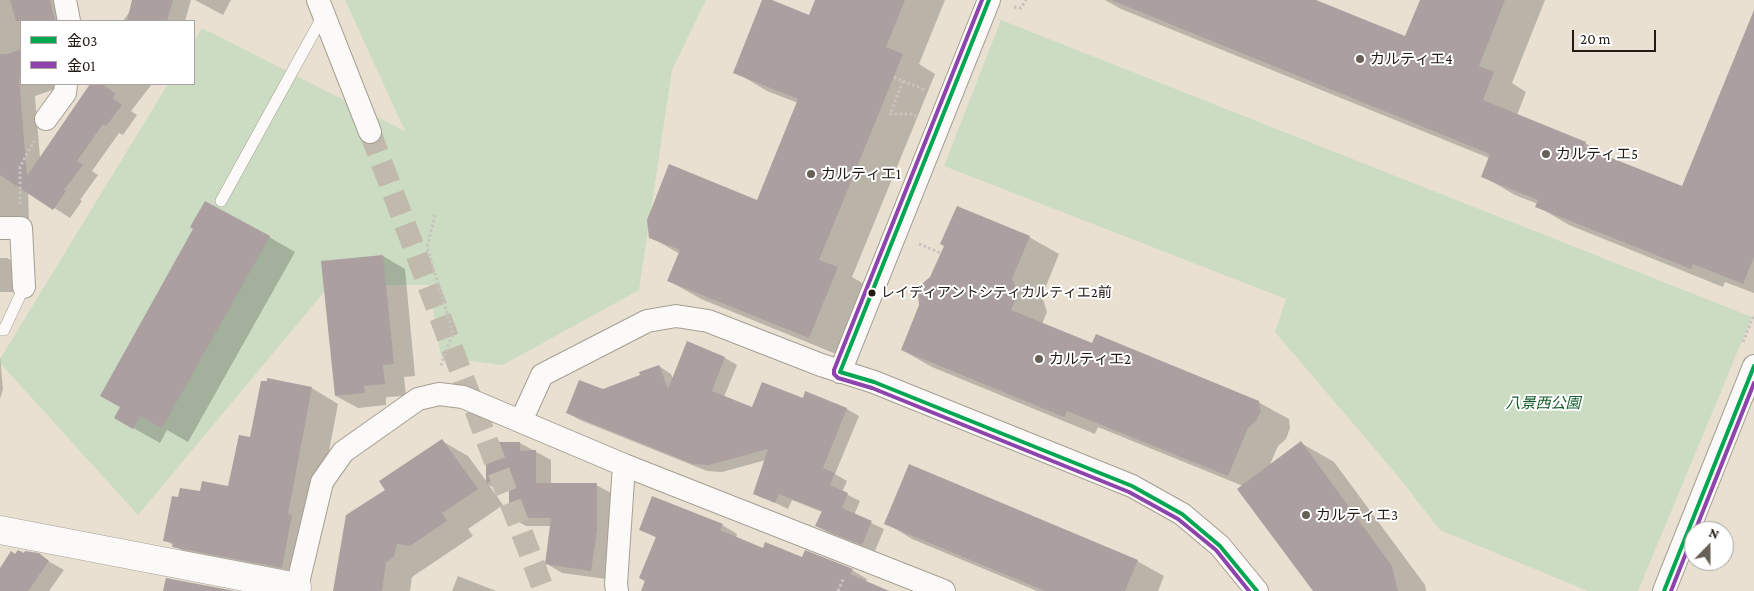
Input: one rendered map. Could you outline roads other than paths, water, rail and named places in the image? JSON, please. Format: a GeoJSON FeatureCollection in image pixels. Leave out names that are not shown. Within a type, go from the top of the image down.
{"type":"FeatureCollection","features":[{"type":"Feature","properties":{"kind":"street"},"geometry":{"type":"LineString","coordinates":[[65,0],[69,20]]}},
{"type":"Feature","properties":{"kind":"street"},"geometry":{"type":"LineString","coordinates":[[840,372],[998,3]]}},
{"type":"Feature","properties":{"kind":"street"},"geometry":{"type":"LineString","coordinates":[[321,7],[370,132]]}},
{"type":"Feature","properties":{"kind":"street"},"geometry":{"type":"LineString","coordinates":[[46,119],[65,93],[66,85]]}},
{"type":"Feature","properties":{"kind":"street"},"geometry":{"type":"LineString","coordinates":[[10,228],[24,287]]}},
{"type":"Feature","properties":{"kind":"street"},"geometry":{"type":"LineString","coordinates":[[521,421],[542,375],[647,321],[676,316],[708,321],[840,372],[874,382],[1132,486],[1190,520],[1220,546],[1257,591]]}},
{"type":"Feature","properties":{"kind":"street"},"geometry":{"type":"LineString","coordinates":[[1664,591],[1753,369]]}},
{"type":"Feature","properties":{"kind":"street"},"geometry":{"type":"LineString","coordinates":[[0,530],[296,589],[322,482],[343,452],[418,399],[439,394],[463,397],[624,466],[944,591]]}},
{"type":"Feature","properties":{"kind":"street"},"geometry":{"type":"LineString","coordinates":[[617,591],[624,466]]}},
{"type":"Feature","properties":{"kind":"lane"},"geometry":{"type":"LineString","coordinates":[[221,201],[321,7]]}},
{"type":"Feature","properties":{"kind":"lane"},"geometry":{"type":"LineString","coordinates":[[0,330],[4,330],[24,287]]}},
{"type":"Feature","properties":{"kind":"tunnel"},"geometry":{"type":"LineString","coordinates":[[370,132],[544,591]]}},
{"type":"Feature","properties":{"kind":"place","name":"カルティエ4"},"geometry":{"type":"Point","coordinates":[1360,59]}},
{"type":"Feature","properties":{"kind":"place","name":"カルティエ5"},"geometry":{"type":"Point","coordinates":[1546,154]}},
{"type":"Feature","properties":{"kind":"place","name":"カルティエ1"},"geometry":{"type":"Point","coordinates":[811,174]}},
{"type":"Feature","properties":{"kind":"place","name":"レイディアントシティカルティエ2前"},"geometry":{"type":"Point","coordinates":[872,293]}},
{"type":"Feature","properties":{"kind":"place","name":"カルティエ2"},"geometry":{"type":"Point","coordinates":[1039,359]}},
{"type":"Feature","properties":{"kind":"place","name":"カルティエ3"},"geometry":{"type":"Point","coordinates":[1306,515]}},
{"type":"Feature","properties":{"kind":"park label","name":"八景西公園"},"geometry":{"type":"Point","coordinates":[1543,403]}}]}
